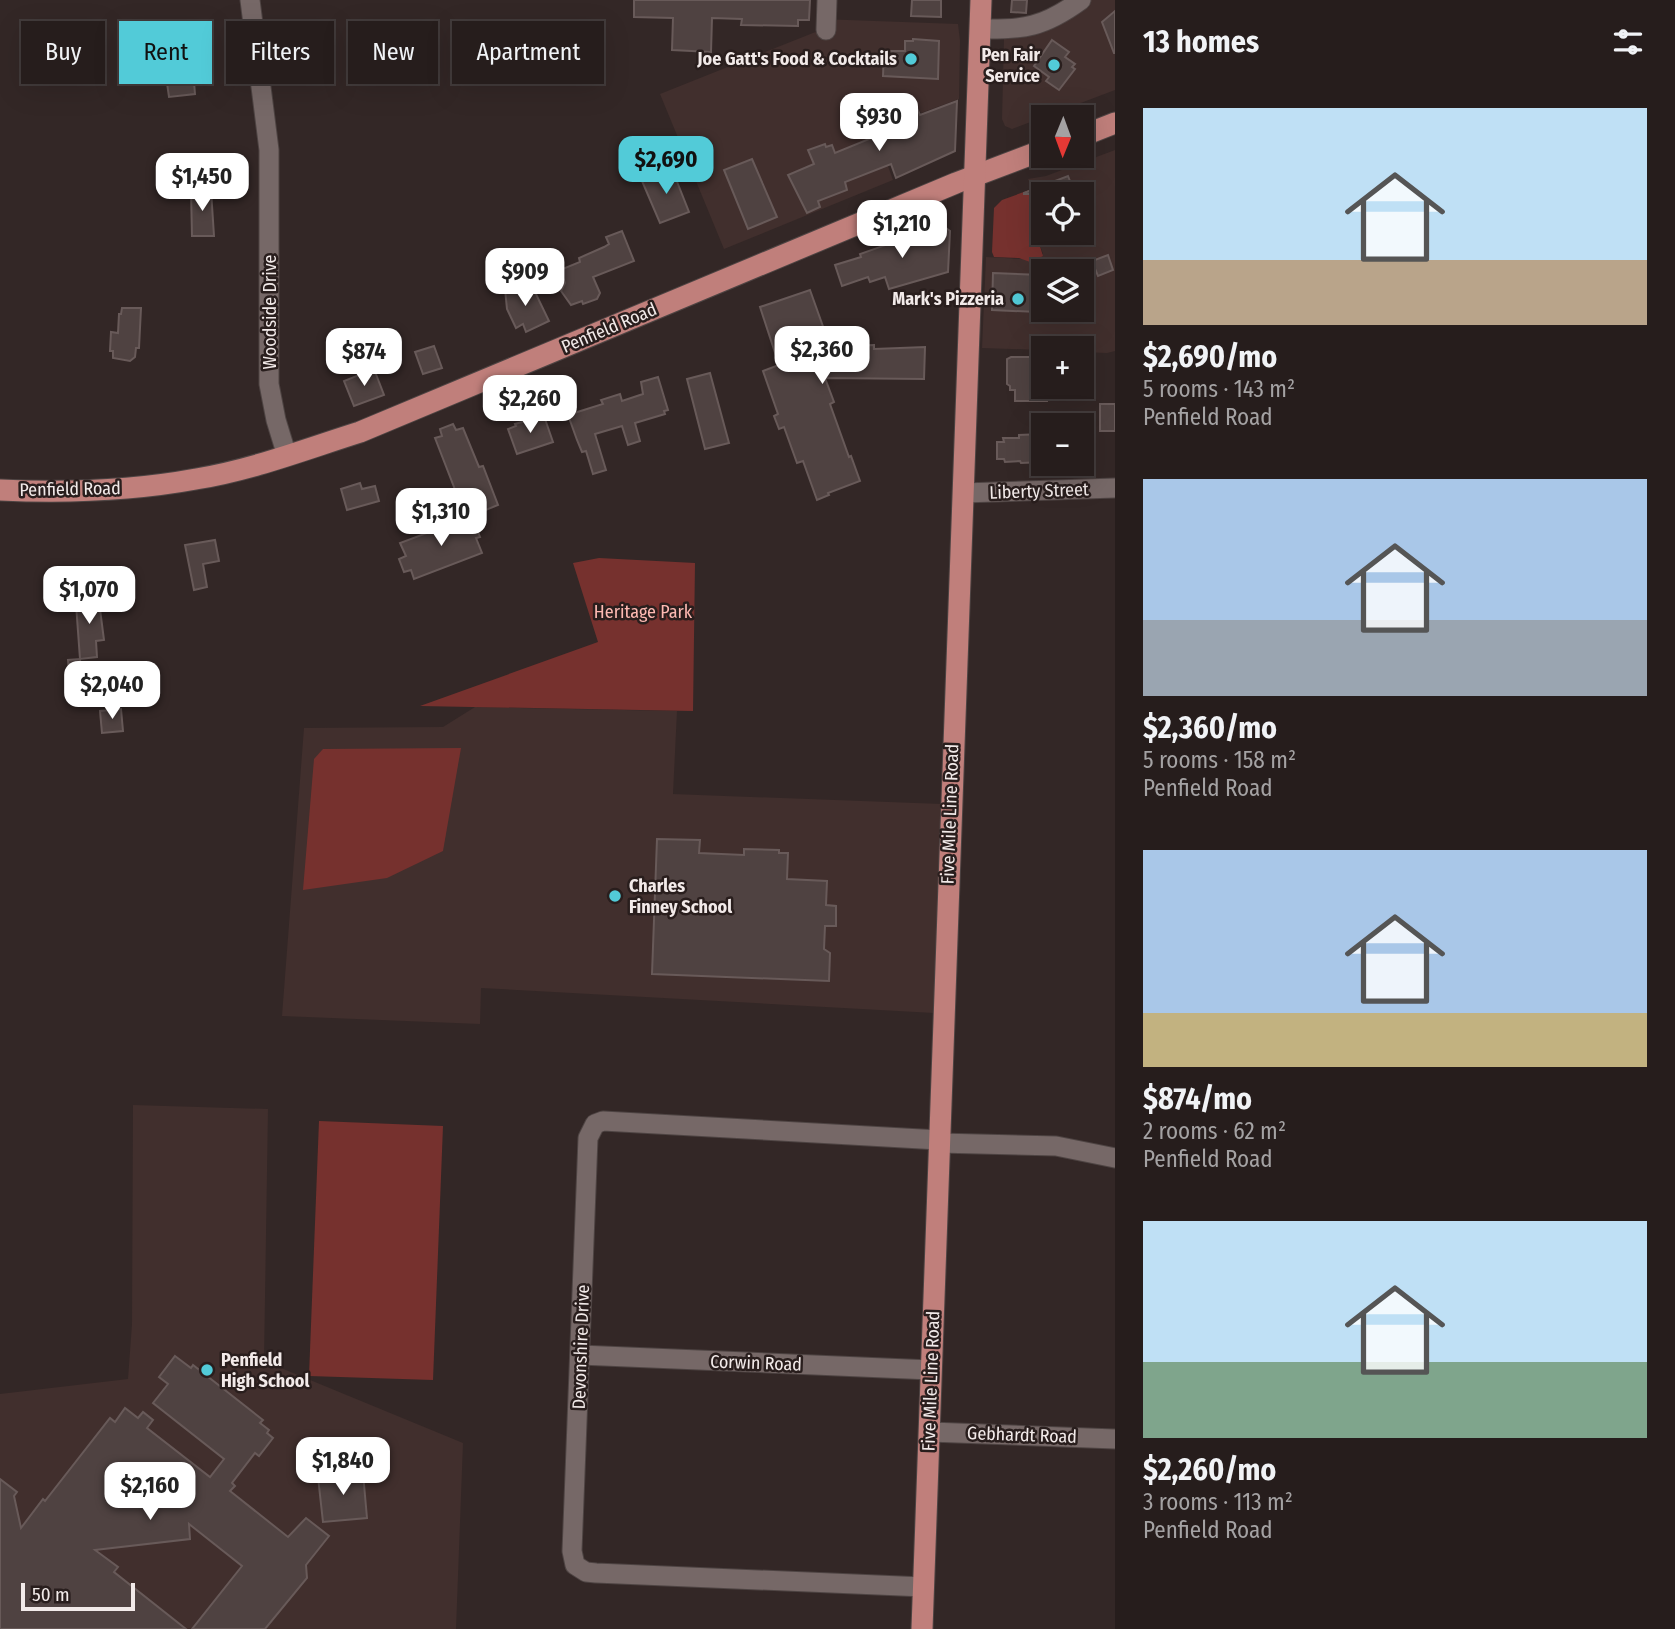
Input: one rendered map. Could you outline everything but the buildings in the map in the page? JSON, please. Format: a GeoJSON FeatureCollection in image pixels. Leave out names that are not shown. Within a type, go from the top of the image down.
{"type":"FeatureCollection","features":[{"type":"Feature","properties":{"kind":"main road","name":"Five Mile Line Road"},"geometry":{"type":"LineString","coordinates":[[922,1629],[981,0]]}},
{"type":"Feature","properties":{"kind":"main road"},"geometry":{"type":"LineString","coordinates":[[1094,131],[1115,123]]}},
{"type":"Feature","properties":{"kind":"main road","name":"Penfield Road"},"geometry":{"type":"LineString","coordinates":[[0,490],[105,490],[156,485],[228,473],[287,456],[360,432],[975,175],[1031,154]]}},
{"type":"Feature","properties":{"kind":"street","name":"Woodside Drive"},"geometry":{"type":"LineString","coordinates":[[250,0],[269,150],[270,384],[276,420],[287,456]]}},
{"type":"Feature","properties":{"kind":"street"},"geometry":{"type":"LineString","coordinates":[[826,30],[827,0]]}},
{"type":"Feature","properties":{"kind":"street"},"geometry":{"type":"LineString","coordinates":[[980,29],[1013,30],[1032,27],[1081,0]]}},
{"type":"Feature","properties":{"kind":"street","name":"Liberty Street"},"geometry":{"type":"LineString","coordinates":[[963,493],[1115,488]]}},
{"type":"Feature","properties":{"kind":"street","name":"Devonshire Drive"},"geometry":{"type":"LineString","coordinates":[[924,1587],[596,1573],[580,1569],[573,1559],[572,1551],[588,1138],[595,1124],[603,1121],[939,1141]]}},
{"type":"Feature","properties":{"kind":"street"},"geometry":{"type":"LineString","coordinates":[[939,1141],[1056,1146],[1115,1158]]}},
{"type":"Feature","properties":{"kind":"street","name":"Corwin Road"},"geometry":{"type":"LineString","coordinates":[[580,1355],[931,1370]]}},
{"type":"Feature","properties":{"kind":"street","name":"Gebhardt Road"},"geometry":{"type":"LineString","coordinates":[[930,1432],[1115,1439]]}},
{"type":"Feature","properties":{"kind":"shaded area"},"geometry":{"type":"Polygon","coordinates":[[[1089,0],[1115,0],[1115,90],[1075,105],[1031,105],[1031,122],[1012,129],[1005,126],[1002,119],[1004,38],[1054,28],[1089,0]]]}},
{"type":"Feature","properties":{"kind":"shaded area"},"geometry":{"type":"Polygon","coordinates":[[[820,19],[958,24],[959,99],[921,113],[917,106],[872,122],[893,180],[724,249],[660,94],[818,31],[820,19]]]}},
{"type":"Feature","properties":{"kind":"shaded area"},"geometry":{"type":"Polygon","coordinates":[[[1115,150],[1115,351],[1094,352],[1094,336],[1031,336],[1031,350],[982,348],[986,257],[1025,259],[1043,254],[1040,245],[1094,245],[1094,182],[1031,182],[1031,186],[1028,179],[1067,168],[1094,168],[1094,158],[1115,150]]]}},
{"type":"Feature","properties":{"kind":"shaded area","name":"Charles Finney School"},"geometry":{"type":"Polygon","coordinates":[[[475,707],[677,711],[673,794],[942,804],[934,1013],[481,988],[480,1024],[282,1016],[304,728],[443,727],[475,707]]]}},
{"type":"Feature","properties":{"kind":"shaded area","name":"Penfield High School"},"geometry":{"type":"Polygon","coordinates":[[[133,1105],[268,1109],[264,1361],[463,1443],[456,1629],[0,1629],[0,1394],[128,1379],[132,1324],[133,1105]]]}},
{"type":"Feature","properties":{"kind":"green space"},"geometry":{"type":"Polygon","coordinates":[[[1031,189],[1031,245],[1040,245],[1043,256],[1031,259],[1030,262],[1019,258],[994,257],[994,208],[1002,200],[1031,189]]]}},
{"type":"Feature","properties":{"kind":"green space","name":"Heritage Park"},"geometry":{"type":"Polygon","coordinates":[[[599,558],[695,563],[693,711],[420,706],[598,642],[573,563],[599,558]]]}},
{"type":"Feature","properties":{"kind":"green space"},"geometry":{"type":"Polygon","coordinates":[[[461,748],[443,851],[387,878],[303,890],[314,759],[323,749],[461,748]]]}},
{"type":"Feature","properties":{"kind":"green space"},"geometry":{"type":"Polygon","coordinates":[[[319,1121],[443,1126],[433,1380],[309,1376],[319,1121]]]}},
{"type":"Feature","properties":{"kind":"place","name":"Joe Gatt's Food & Cocktails"},"geometry":{"type":"Point","coordinates":[911,59]}},
{"type":"Feature","properties":{"kind":"place","name":"Pen Fair Service"},"geometry":{"type":"Point","coordinates":[1054,65]}},
{"type":"Feature","properties":{"kind":"place","name":"Mark's Pizzeria"},"geometry":{"type":"Point","coordinates":[1018,299]}},
{"type":"Feature","properties":{"kind":"place","name":"Charles Finney School"},"geometry":{"type":"Point","coordinates":[615,896]}},
{"type":"Feature","properties":{"kind":"place","name":"Penfield High School"},"geometry":{"type":"Point","coordinates":[207,1370]}}]}
